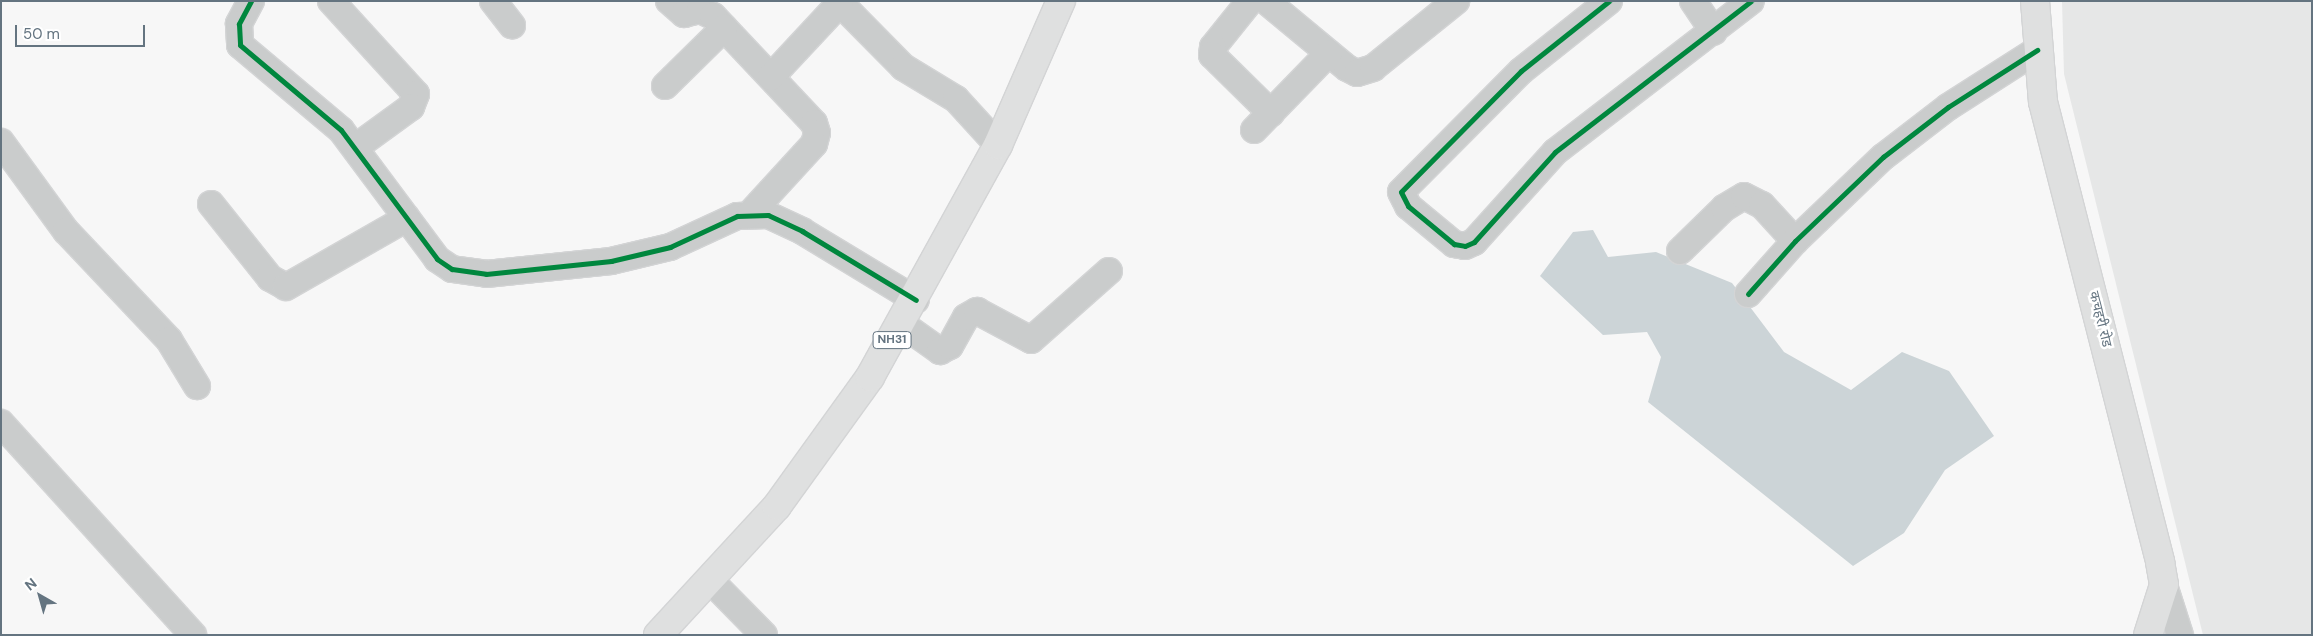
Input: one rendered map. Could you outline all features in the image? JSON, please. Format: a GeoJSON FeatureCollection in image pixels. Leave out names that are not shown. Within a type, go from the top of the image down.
{"type":"FeatureCollection","features":[{"type":"Feature","properties":{"kind":"main road","name":"कचहरी रोड"},"geometry":{"type":"LineString","coordinates":[[2035,1],[2037,50],[2044,102],[2097,300],[2164,585]]}},
{"type":"Feature","properties":{"kind":"main road","name":"NH31"},"geometry":{"type":"LineString","coordinates":[[658,635],[777,506],[838,427],[916,300],[998,145],[1058,2]]}},
{"type":"Feature","properties":{"kind":"main road"},"geometry":{"type":"LineString","coordinates":[[2148,635],[2164,585]]}},
{"type":"Feature","properties":{"kind":"street"},"geometry":{"type":"LineString","coordinates":[[251,1],[239,24],[240,45],[356,147],[407,218],[444,264],[466,273],[486,274],[640,256],[750,214],[805,156],[817,132],[805,112],[707,12],[684,14],[669,1]]}},
{"type":"Feature","properties":{"kind":"street"},"geometry":{"type":"LineString","coordinates":[[331,1],[416,94],[411,107],[356,147]]}},
{"type":"Feature","properties":{"kind":"street"},"geometry":{"type":"LineString","coordinates":[[493,1],[512,25]]}},
{"type":"Feature","properties":{"kind":"street"},"geometry":{"type":"LineString","coordinates":[[1250,1],[1213,47],[1212,55],[1262,122],[1329,53]]}},
{"type":"Feature","properties":{"kind":"street"},"geometry":{"type":"LineString","coordinates":[[1266,1],[1329,53],[1358,73],[1373,68],[1456,1]]}},
{"type":"Feature","properties":{"kind":"street"},"geometry":{"type":"LineString","coordinates":[[1609,1],[1521,71],[1401,192],[1408,206],[1454,244],[1465,246],[1474,242],[1555,152],[1714,32],[1751,1]]}},
{"type":"Feature","properties":{"kind":"street"},"geometry":{"type":"LineString","coordinates":[[1692,1],[1714,32]]}},
{"type":"Feature","properties":{"kind":"street"},"geometry":{"type":"LineString","coordinates":[[771,77],[839,2],[903,67],[956,98],[998,145]]}},
{"type":"Feature","properties":{"kind":"street"},"geometry":{"type":"LineString","coordinates":[[665,86],[724,28]]}},
{"type":"Feature","properties":{"kind":"street"},"geometry":{"type":"LineString","coordinates":[[1748,294],[1795,241],[1915,131],[2037,50]]}},
{"type":"Feature","properties":{"kind":"street"},"geometry":{"type":"LineString","coordinates":[[1,142],[66,231],[169,340],[198,386]]}},
{"type":"Feature","properties":{"kind":"street"},"geometry":{"type":"LineString","coordinates":[[1680,251],[1724,208],[1744,196],[1762,206],[1795,241]]}},
{"type":"Feature","properties":{"kind":"street"},"geometry":{"type":"LineString","coordinates":[[211,204],[270,278],[286,287],[407,218]]}},
{"type":"Feature","properties":{"kind":"street"},"geometry":{"type":"LineString","coordinates":[[750,214],[782,219],[916,300]]}},
{"type":"Feature","properties":{"kind":"street"},"geometry":{"type":"LineString","coordinates":[[902,324],[940,351],[950,346],[966,317],[977,311],[1032,340],[1109,271]]}},
{"type":"Feature","properties":{"kind":"street"},"geometry":{"type":"LineString","coordinates":[[1,423],[193,635]]}},
{"type":"Feature","properties":{"kind":"street"},"geometry":{"type":"LineString","coordinates":[[710,580],[764,635]]}},
{"type":"Feature","properties":{"kind":"street"},"geometry":{"type":"LineString","coordinates":[[2164,585],[2180,635]]}},
{"type":"Feature","properties":{"kind":"shaded area"},"geometry":{"type":"Polygon","coordinates":[[[2062,1],[2312,1],[2312,635],[2203,635],[2064,74],[2062,1]]]}},
{"type":"Feature","properties":{"kind":"shaded area"},"geometry":{"type":"Polygon","coordinates":[[[1593,230],[1608,257],[1656,252],[1732,283],[1784,352],[1851,390],[1902,352],[1949,371],[1994,436],[1945,470],[1904,533],[1853,566],[1648,402],[1661,357],[1647,332],[1603,335],[1540,276],[1573,232],[1593,230]]]}},
{"type":"Feature","properties":{"kind":"cycle path"},"geometry":{"type":"LineString","coordinates":[[251,1],[239,24],[240,45],[341,130],[437,259],[452,269],[486,274],[611,261],[670,247],[737,216],[768,215],[802,231],[916,300]]}},
{"type":"Feature","properties":{"kind":"cycle path"},"geometry":{"type":"LineString","coordinates":[[1609,1],[1521,71],[1401,192],[1408,206],[1454,244],[1465,246],[1474,242],[1555,152],[1751,1]]}},
{"type":"Feature","properties":{"kind":"cycle path"},"geometry":{"type":"LineString","coordinates":[[1748,294],[1795,241],[1883,157],[1948,107],[2037,50]]}}]}
